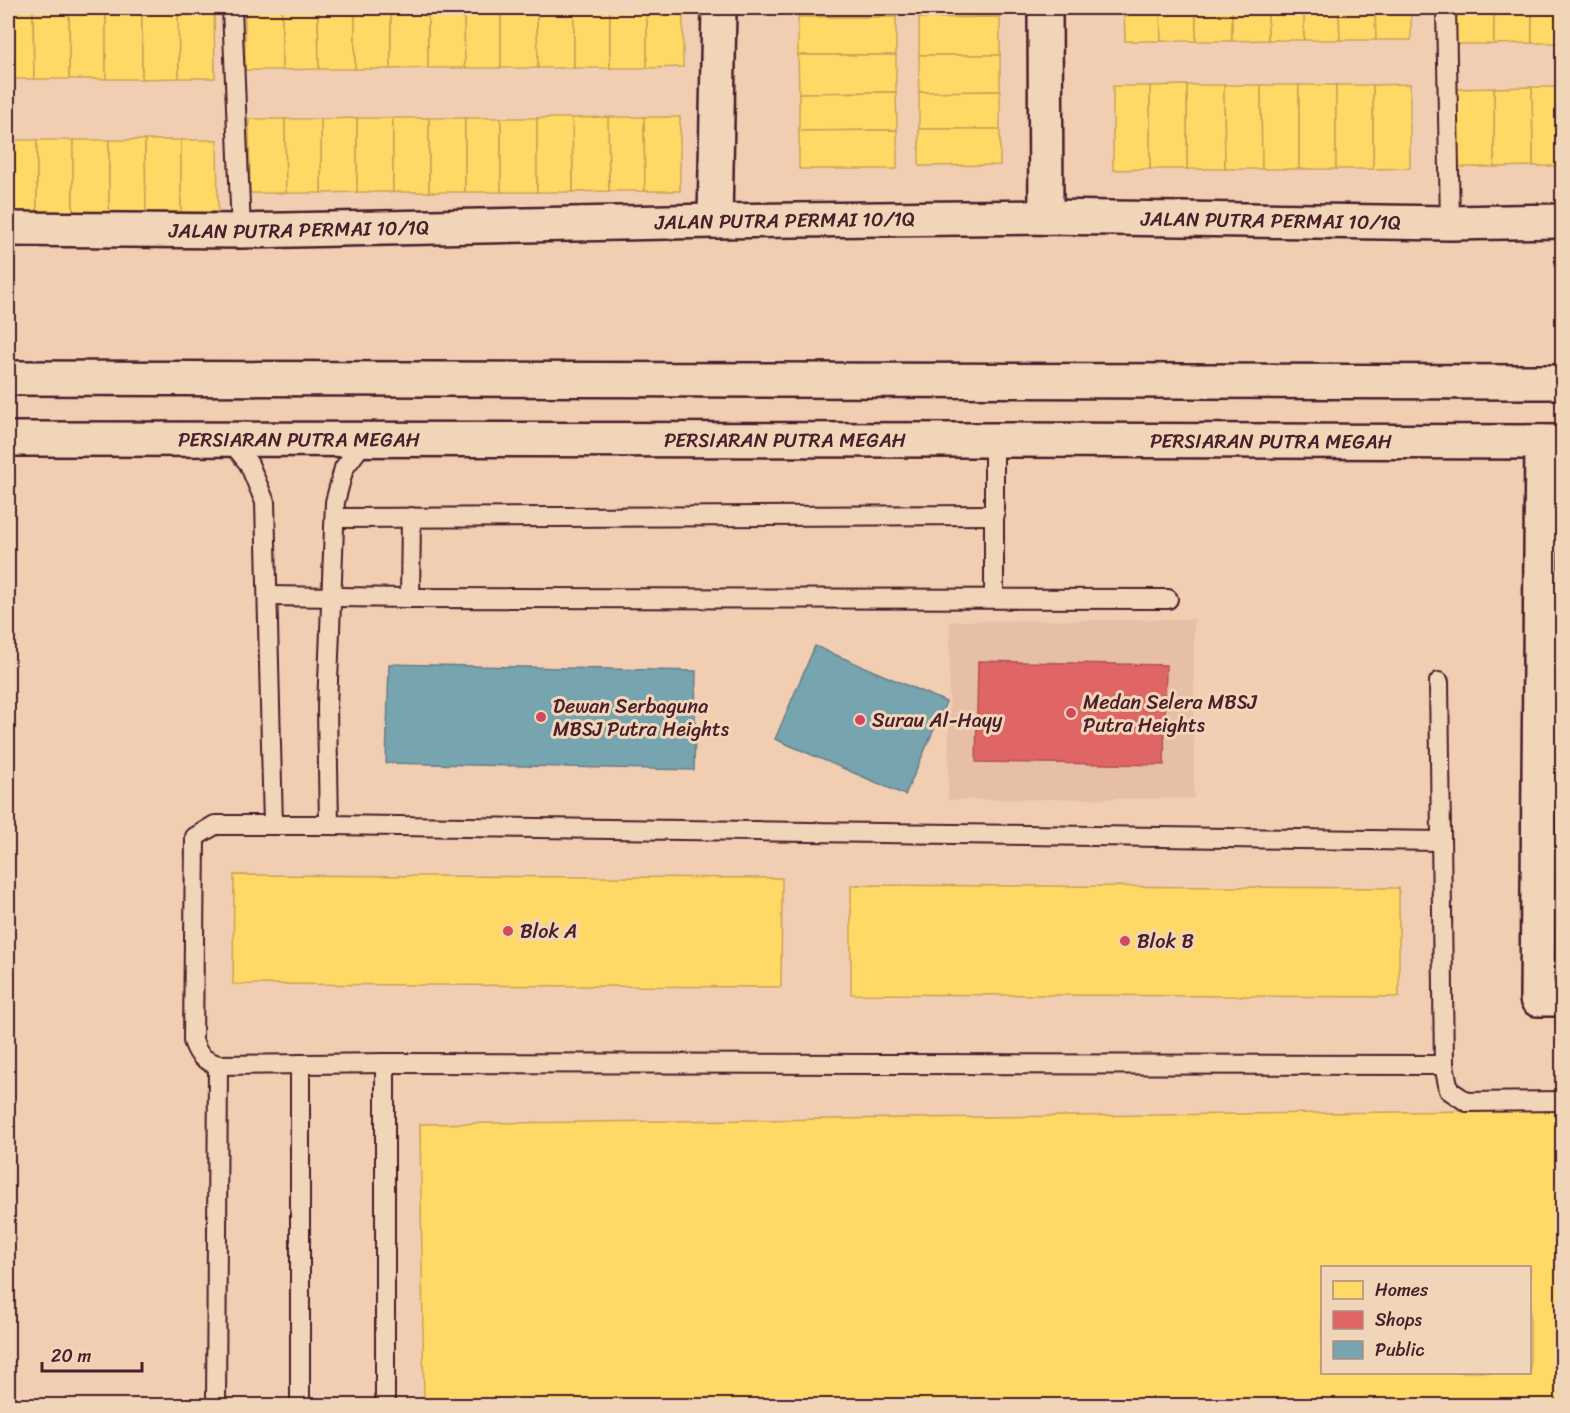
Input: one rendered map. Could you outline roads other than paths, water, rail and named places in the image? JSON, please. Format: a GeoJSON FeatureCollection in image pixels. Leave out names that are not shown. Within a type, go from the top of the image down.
{"type":"FeatureCollection","features":[{"type":"Feature","properties":{"kind":"street"},"geometry":{"type":"LineString","coordinates":[[715,221],[719,8]]}},
{"type":"Feature","properties":{"kind":"street"},"geometry":{"type":"LineString","coordinates":[[1045,8],[1046,217]]}},
{"type":"Feature","properties":{"kind":"street","name":"JALAN PUTRA PERMAI 10/1Q"},"geometry":{"type":"LineString","coordinates":[[8,230],[241,231],[1046,217],[1450,223],[1563,221]]}},
{"type":"Feature","properties":{"kind":"street"},"geometry":{"type":"LineString","coordinates":[[8,378],[1563,382]]}},
{"type":"Feature","properties":{"kind":"street","name":"PERSIARAN PUTRA MEGAH"},"geometry":{"type":"LineString","coordinates":[[8,439],[1552,442]]}},
{"type":"Feature","properties":{"kind":"street"},"geometry":{"type":"LineString","coordinates":[[1550,999],[1552,442]]}},
{"type":"Feature","properties":{"kind":"lane"},"geometry":{"type":"LineString","coordinates":[[232,8],[241,231]]}},
{"type":"Feature","properties":{"kind":"lane"},"geometry":{"type":"LineString","coordinates":[[1446,8],[1450,223]]}},
{"type":"Feature","properties":{"kind":"lane"},"geometry":{"type":"LineString","coordinates":[[229,439],[249,464],[265,502],[273,825]]}},
{"type":"Feature","properties":{"kind":"lane"},"geometry":{"type":"LineString","coordinates":[[329,825],[327,707],[335,510],[344,468],[366,439]]}},
{"type":"Feature","properties":{"kind":"lane"},"geometry":{"type":"LineString","coordinates":[[994,440],[994,598]]}},
{"type":"Feature","properties":{"kind":"lane"},"geometry":{"type":"LineString","coordinates":[[335,510],[411,517],[995,515]]}},
{"type":"Feature","properties":{"kind":"lane"},"geometry":{"type":"LineString","coordinates":[[411,517],[411,598]]}},
{"type":"Feature","properties":{"kind":"lane"},"geometry":{"type":"LineString","coordinates":[[268,596],[1168,599]]}},
{"type":"Feature","properties":{"kind":"lane"},"geometry":{"type":"LineString","coordinates":[[1439,682],[1444,1065],[1449,1090],[1467,1102],[1563,1101]]}},
{"type":"Feature","properties":{"kind":"lane"},"geometry":{"type":"LineString","coordinates":[[1441,841],[215,825],[195,837],[193,1041],[196,1051],[203,1059],[218,1065],[385,1063],[1444,1065]]}},
{"type":"Feature","properties":{"kind":"lane"},"geometry":{"type":"LineString","coordinates":[[385,1063],[385,1406]]}},
{"type":"Feature","properties":{"kind":"lane"},"geometry":{"type":"LineString","coordinates":[[300,1064],[300,1406]]}},
{"type":"Feature","properties":{"kind":"lane"},"geometry":{"type":"LineString","coordinates":[[216,1406],[218,1065]]}},
{"type":"Feature","properties":{"kind":"place","name":"Medan Selera MBSJ Putra Heights"},"geometry":{"type":"Point","coordinates":[1071,713]}},
{"type":"Feature","properties":{"kind":"place","name":"Dewan Serbaguna MBSJ Putra Heights"},"geometry":{"type":"Point","coordinates":[541,717]}},
{"type":"Feature","properties":{"kind":"place","name":"Surau Al-Hayy"},"geometry":{"type":"Point","coordinates":[860,720]}},
{"type":"Feature","properties":{"kind":"place","name":"Blok A"},"geometry":{"type":"Point","coordinates":[508,931]}},
{"type":"Feature","properties":{"kind":"place","name":"Blok B"},"geometry":{"type":"Point","coordinates":[1125,941]}}]}
